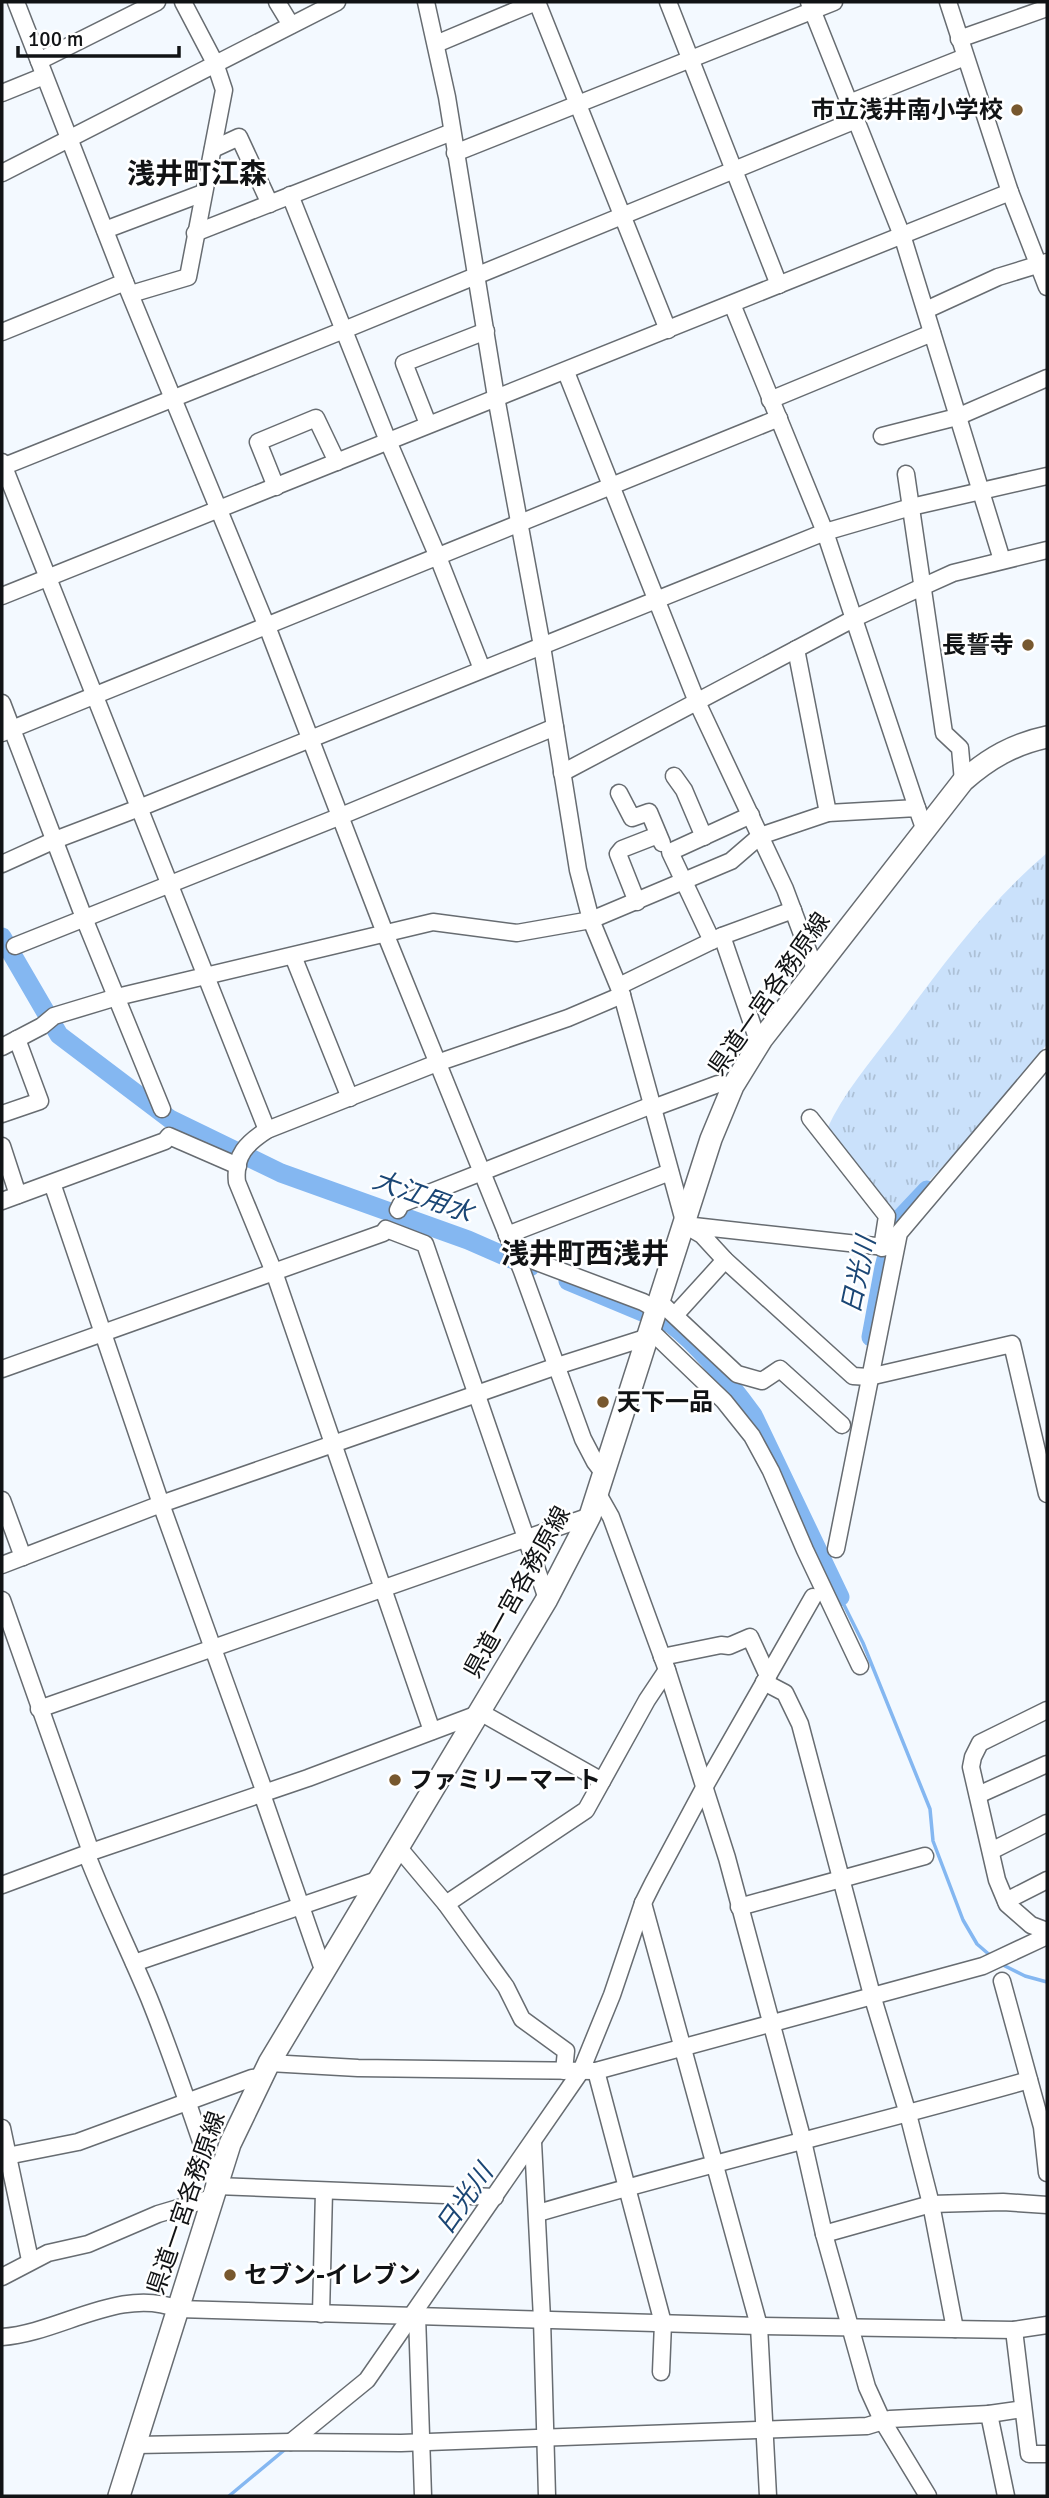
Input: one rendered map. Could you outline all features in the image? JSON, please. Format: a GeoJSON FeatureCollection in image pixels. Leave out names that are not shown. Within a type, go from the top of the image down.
{"type":"FeatureCollection","features":[{"type":"Feature","properties":{"kind":"main road","name":"県道一宮各務原線"},"geometry":{"type":"LineString","coordinates":[[120,2496],[230,2144],[265,2070],[548,1600],[590,1516],[657,1319],[711,1139],[733,1086],[759,1044],[921,818],[995,755],[1011,747],[1047,737]]}},
{"type":"Feature","properties":{"kind":"street"},"geometry":{"type":"LineString","coordinates":[[16,2],[522,1271],[583,1439],[595,1462],[611,1517],[705,1786],[867,2386],[882,2420],[928,2496]]}},
{"type":"Feature","properties":{"kind":"street"},"geometry":{"type":"LineString","coordinates":[[2,93],[157,2]]}},
{"type":"Feature","properties":{"kind":"street"},"geometry":{"type":"LineString","coordinates":[[2,332],[128,288],[188,277],[224,90],[215,63],[183,2]]}},
{"type":"Feature","properties":{"kind":"street"},"geometry":{"type":"LineString","coordinates":[[277,2],[291,25]]}},
{"type":"Feature","properties":{"kind":"street"},"geometry":{"type":"LineString","coordinates":[[426,2],[452,132],[496,397],[542,646],[578,870],[591,920],[620,990],[685,1225],[702,1235],[725,1260],[853,1376],[869,1377],[1013,1344],[1040,1425],[1047,1494]]}},
{"type":"Feature","properties":{"kind":"street"},"geometry":{"type":"LineString","coordinates":[[436,44],[537,2],[668,330]]}},
{"type":"Feature","properties":{"kind":"street"},"geometry":{"type":"LineString","coordinates":[[668,2],[779,285]]}},
{"type":"Feature","properties":{"kind":"street"},"geometry":{"type":"LineString","coordinates":[[455,153],[691,59],[810,6],[834,2]]}},
{"type":"Feature","properties":{"kind":"street"},"geometry":{"type":"LineString","coordinates":[[947,2],[1010,192],[1043,262],[1047,287]]}},
{"type":"Feature","properties":{"kind":"street"},"geometry":{"type":"LineString","coordinates":[[2,173],[333,3]]}},
{"type":"Feature","properties":{"kind":"street"},"geometry":{"type":"LineString","coordinates":[[810,6],[902,235],[1002,561]]}},
{"type":"Feature","properties":{"kind":"street"},"geometry":{"type":"LineString","coordinates":[[959,39],[1047,8]]}},
{"type":"Feature","properties":{"kind":"street"},"geometry":{"type":"LineString","coordinates":[[849,103],[965,57]]}},
{"type":"Feature","properties":{"kind":"street"},"geometry":{"type":"LineString","coordinates":[[267,1130],[2,465],[344,330],[856,120]]}},
{"type":"Feature","properties":{"kind":"street"},"geometry":{"type":"LineString","coordinates":[[195,233],[452,132]]}},
{"type":"Feature","properties":{"kind":"street"},"geometry":{"type":"LineString","coordinates":[[213,149],[239,137],[270,204]]}},
{"type":"Feature","properties":{"kind":"street"},"geometry":{"type":"LineString","coordinates":[[2,596],[1010,192]]}},
{"type":"Feature","properties":{"kind":"street"},"geometry":{"type":"LineString","coordinates":[[105,230],[203,193]]}},
{"type":"Feature","properties":{"kind":"street"},"geometry":{"type":"LineString","coordinates":[[290,195],[388,441],[439,556],[482,669]]}},
{"type":"Feature","properties":{"kind":"street"},"geometry":{"type":"LineString","coordinates":[[926,310],[998,277],[1043,262]]}},
{"type":"Feature","properties":{"kind":"street"},"geometry":{"type":"LineString","coordinates":[[2,1047],[48,1021],[117,997],[433,922],[517,933],[591,920],[731,861],[760,836],[828,813],[921,818],[825,531],[732,304]]}},
{"type":"Feature","properties":{"kind":"street"},"geometry":{"type":"LineString","coordinates":[[428,424],[404,363],[486,331]]}},
{"type":"Feature","properties":{"kind":"street"},"geometry":{"type":"LineString","coordinates":[[771,400],[932,332]]}},
{"type":"Feature","properties":{"kind":"street"},"geometry":{"type":"LineString","coordinates":[[566,372],[697,702],[793,910],[815,969]]}},
{"type":"Feature","properties":{"kind":"street"},"geometry":{"type":"LineString","coordinates":[[882,436],[957,416],[1047,377]]}},
{"type":"Feature","properties":{"kind":"street"},"geometry":{"type":"LineString","coordinates":[[276,487],[258,442],[316,418],[337,462]]}},
{"type":"Feature","properties":{"kind":"street"},"geometry":{"type":"LineString","coordinates":[[7,731],[779,418]]}},
{"type":"Feature","properties":{"kind":"street"},"geometry":{"type":"LineString","coordinates":[[906,474],[944,733],[960,748],[963,781]]}},
{"type":"Feature","properties":{"kind":"street"},"geometry":{"type":"LineString","coordinates":[[2,864],[54,840],[825,531],[911,507],[1047,475]]}},
{"type":"Feature","properties":{"kind":"street"},"geometry":{"type":"LineString","coordinates":[[562,773],[855,618],[922,587],[953,573],[1047,550]]}},
{"type":"Feature","properties":{"kind":"street"},"geometry":{"type":"LineString","coordinates":[[796,649],[828,813]]}},
{"type":"Feature","properties":{"kind":"street"},"geometry":{"type":"LineString","coordinates":[[2,703],[7,731],[54,840],[162,1109]]}},
{"type":"Feature","properties":{"kind":"street"},"geometry":{"type":"LineString","coordinates":[[15,946],[555,727]]}},
{"type":"Feature","properties":{"kind":"street"},"geometry":{"type":"LineString","coordinates":[[674,776],[684,790],[704,837]]}},
{"type":"Feature","properties":{"kind":"street"},"geometry":{"type":"LineString","coordinates":[[619,793],[632,818],[649,812],[682,882],[717,938],[759,1044]]}},
{"type":"Feature","properties":{"kind":"street"},"geometry":{"type":"LineString","coordinates":[[671,855],[670,852],[751,815]]}},
{"type":"Feature","properties":{"kind":"street"},"geometry":{"type":"LineString","coordinates":[[637,902],[618,854],[622,849],[658,835]]}},
{"type":"Feature","properties":{"kind":"street"},"geometry":{"type":"LineString","coordinates":[[432,1731],[274,1272],[237,1182],[240,1161],[248,1142],[267,1130],[437,1063],[568,1018],[717,938],[793,910]]}},
{"type":"Feature","properties":{"kind":"street"},"geometry":{"type":"LineString","coordinates":[[293,956],[350,1098]]}},
{"type":"Feature","properties":{"kind":"street"},"geometry":{"type":"LineString","coordinates":[[2,1114],[40,1101],[17,1039]]}},
{"type":"Feature","properties":{"kind":"street"},"geometry":{"type":"LineString","coordinates":[[888,1248],[1047,1058]]}},
{"type":"Feature","properties":{"kind":"street"},"geometry":{"type":"LineString","coordinates":[[398,1210],[401,1204],[647,1107],[653,1108],[718,1084],[733,1086]]}},
{"type":"Feature","properties":{"kind":"street"},"geometry":{"type":"LineString","coordinates":[[810,1118],[887,1216],[888,1248],[869,1377],[836,1549]]}},
{"type":"Feature","properties":{"kind":"street"},"geometry":{"type":"LineString","coordinates":[[2,1201],[165,1141],[169,1136],[240,1161]]}},
{"type":"Feature","properties":{"kind":"street"},"geometry":{"type":"LineString","coordinates":[[2,1146],[18,1195]]}},
{"type":"Feature","properties":{"kind":"street"},"geometry":{"type":"LineString","coordinates":[[506,1235],[670,1171]]}},
{"type":"Feature","properties":{"kind":"street"},"geometry":{"type":"LineString","coordinates":[[52,1183],[321,1964],[326,1970]]}},
{"type":"Feature","properties":{"kind":"street"},"geometry":{"type":"LineString","coordinates":[[685,1225],[888,1248]]}},
{"type":"Feature","properties":{"kind":"street"},"geometry":{"type":"LineString","coordinates":[[2,1369],[383,1233],[386,1229],[425,1244],[548,1600]]}},
{"type":"Feature","properties":{"kind":"street"},"geometry":{"type":"LineString","coordinates":[[513,1253],[643,1302],[752,1436],[771,1471],[804,1550],[860,1666]]}},
{"type":"Feature","properties":{"kind":"street"},"geometry":{"type":"LineString","coordinates":[[2,1565],[161,1504],[557,1366],[657,1319],[725,1260]]}},
{"type":"Feature","properties":{"kind":"street"},"geometry":{"type":"LineString","coordinates":[[657,1319],[737,1374],[762,1381],[780,1369],[842,1425]]}},
{"type":"Feature","properties":{"kind":"street"},"geometry":{"type":"LineString","coordinates":[[2,1500],[23,1557]]}},
{"type":"Feature","properties":{"kind":"street"},"geometry":{"type":"LineString","coordinates":[[39,1709],[590,1516]]}},
{"type":"Feature","properties":{"kind":"street"},"geometry":{"type":"LineString","coordinates":[[291,2442],[367,2380],[533,2142],[589,2071],[643,1903],[705,1786],[813,1597]]}},
{"type":"Feature","properties":{"kind":"street"},"geometry":{"type":"LineString","coordinates":[[2,1600],[102,1894],[134,1963],[187,2101],[214,2192]]}},
{"type":"Feature","properties":{"kind":"street"},"geometry":{"type":"LineString","coordinates":[[446,1904],[586,1810],[664,1664],[721,1645],[729,1646],[750,1637],[766,1679],[785,1693],[800,1724],[872,1995],[908,2114],[931,2204],[955,2329]]}},
{"type":"Feature","properties":{"kind":"street"},"geometry":{"type":"LineString","coordinates":[[1047,1710],[980,1743],[971,1767],[998,1880],[1006,1901],[1031,1925],[1047,1934]]}},
{"type":"Feature","properties":{"kind":"street"},"geometry":{"type":"LineString","coordinates":[[2,1885],[478,1714],[487,1716],[602,1781]]}},
{"type":"Feature","properties":{"kind":"street"},"geometry":{"type":"LineString","coordinates":[[978,1795],[1047,1764]]}},
{"type":"Feature","properties":{"kind":"street"},"geometry":{"type":"LineString","coordinates":[[991,1851],[1047,1824]]}},
{"type":"Feature","properties":{"kind":"street"},"geometry":{"type":"LineString","coordinates":[[399,1849],[446,1904],[506,1987],[522,2019],[566,2051],[564,2071]]}},
{"type":"Feature","properties":{"kind":"street"},"geometry":{"type":"LineString","coordinates":[[739,1907],[925,1856]]}},
{"type":"Feature","properties":{"kind":"street"},"geometry":{"type":"LineString","coordinates":[[134,1963],[380,1879]]}},
{"type":"Feature","properties":{"kind":"street"},"geometry":{"type":"LineString","coordinates":[[1006,1901],[1047,1880]]}},
{"type":"Feature","properties":{"kind":"street"},"geometry":{"type":"LineString","coordinates":[[643,1903],[759,2326],[768,2496]]}},
{"type":"Feature","properties":{"kind":"street"},"geometry":{"type":"LineString","coordinates":[[4,2156],[78,2142],[252,2078],[265,2070],[358,2068],[589,2071],[770,2025],[988,1963],[1047,1934]]}},
{"type":"Feature","properties":{"kind":"street"},"geometry":{"type":"LineString","coordinates":[[1002,1981],[1029,2080],[1044,2121],[1047,2173]]}},
{"type":"Feature","properties":{"kind":"street"},"geometry":{"type":"LineString","coordinates":[[589,2071],[627,2187],[663,2323],[661,2372]]}},
{"type":"Feature","properties":{"kind":"street"},"geometry":{"type":"LineString","coordinates":[[538,2213],[1029,2080]]}},
{"type":"Feature","properties":{"kind":"street"},"geometry":{"type":"LineString","coordinates":[[2,2128],[4,2156],[30,2260]]}},
{"type":"Feature","properties":{"kind":"street"},"geometry":{"type":"LineString","coordinates":[[533,2142],[538,2213],[547,2496]]}},
{"type":"Feature","properties":{"kind":"street"},"geometry":{"type":"LineString","coordinates":[[321,2314],[324,2191]]}},
{"type":"Feature","properties":{"kind":"street"},"geometry":{"type":"LineString","coordinates":[[2,2277],[30,2260],[88,2244],[214,2192],[324,2191],[495,2197]]}},
{"type":"Feature","properties":{"kind":"street"},"geometry":{"type":"LineString","coordinates":[[824,2234],[931,2204],[1047,2204]]}},
{"type":"Feature","properties":{"kind":"street"},"geometry":{"type":"LineString","coordinates":[[2,2337],[18,2336],[108,2308],[139,2302],[163,2303],[178,2308],[321,2314],[759,2326],[1014,2330],[1047,2325]]}},
{"type":"Feature","properties":{"kind":"street"},"geometry":{"type":"LineString","coordinates":[[414,2315],[423,2496]]}},
{"type":"Feature","properties":{"kind":"street"},"geometry":{"type":"LineString","coordinates":[[1014,2330],[1029,2454],[1047,2454]]}},
{"type":"Feature","properties":{"kind":"street"},"geometry":{"type":"LineString","coordinates":[[136,2445],[422,2442],[867,2426],[882,2420],[989,2414],[1023,2409]]}},
{"type":"Feature","properties":{"kind":"street"},"geometry":{"type":"LineString","coordinates":[[989,2414],[1006,2496]]}},
{"type":"Feature","properties":{"kind":"green space"},"geometry":{"type":"Polygon","coordinates":[[[1047,853],[1047,1044],[992,1113],[896,1217],[827,1129],[857,1079],[947,961],[1004,894],[1047,853]]]}},
{"type":"Feature","properties":{"kind":"waterway","name":"大江用水"},"geometry":{"type":"LineString","coordinates":[[2,937],[59,1035],[170,1119],[281,1173],[468,1240],[530,1267]]}},
{"type":"Feature","properties":{"kind":"waterway","name":"日光川"},"geometry":{"type":"LineString","coordinates":[[871,1337],[895,1224],[927,1190]]}},
{"type":"Feature","properties":{"kind":"waterway","name":"大江用水"},"geometry":{"type":"LineString","coordinates":[[568,1281],[671,1324],[715,1366],[753,1415],[840,1597]]}},
{"type":"Feature","properties":{"kind":"waterway"},"geometry":{"type":"LineString","coordinates":[[834,1599],[840,1597],[863,1643],[930,1809],[933,1841],[963,1920],[977,1944],[992,1957]]}},
{"type":"Feature","properties":{"kind":"waterway"},"geometry":{"type":"LineString","coordinates":[[1001,1964],[1025,1976],[1047,1982]]}},
{"type":"Feature","properties":{"kind":"waterway","name":"日光川"},"geometry":{"type":"LineString","coordinates":[[229,2496],[288,2447]]}},
{"type":"Feature","properties":{"kind":"place","name":"市立浅井南小学校"},"geometry":{"type":"Point","coordinates":[1017,110]}},
{"type":"Feature","properties":{"kind":"place","name":"長誓寺"},"geometry":{"type":"Point","coordinates":[1028,645]}},
{"type":"Feature","properties":{"kind":"place","name":"天下一品"},"geometry":{"type":"Point","coordinates":[603,1402]}},
{"type":"Feature","properties":{"kind":"place","name":"ファミリーマート"},"geometry":{"type":"Point","coordinates":[395,1780]}},
{"type":"Feature","properties":{"kind":"place","name":"セブン-イレブン"},"geometry":{"type":"Point","coordinates":[230,2275]}},
{"type":"Feature","properties":{"kind":"district","name":"浅井町江森"},"geometry":{"type":"Point","coordinates":[197,173]}},
{"type":"Feature","properties":{"kind":"district","name":"浅井町西浅井"},"geometry":{"type":"Point","coordinates":[585,1253]}}]}
